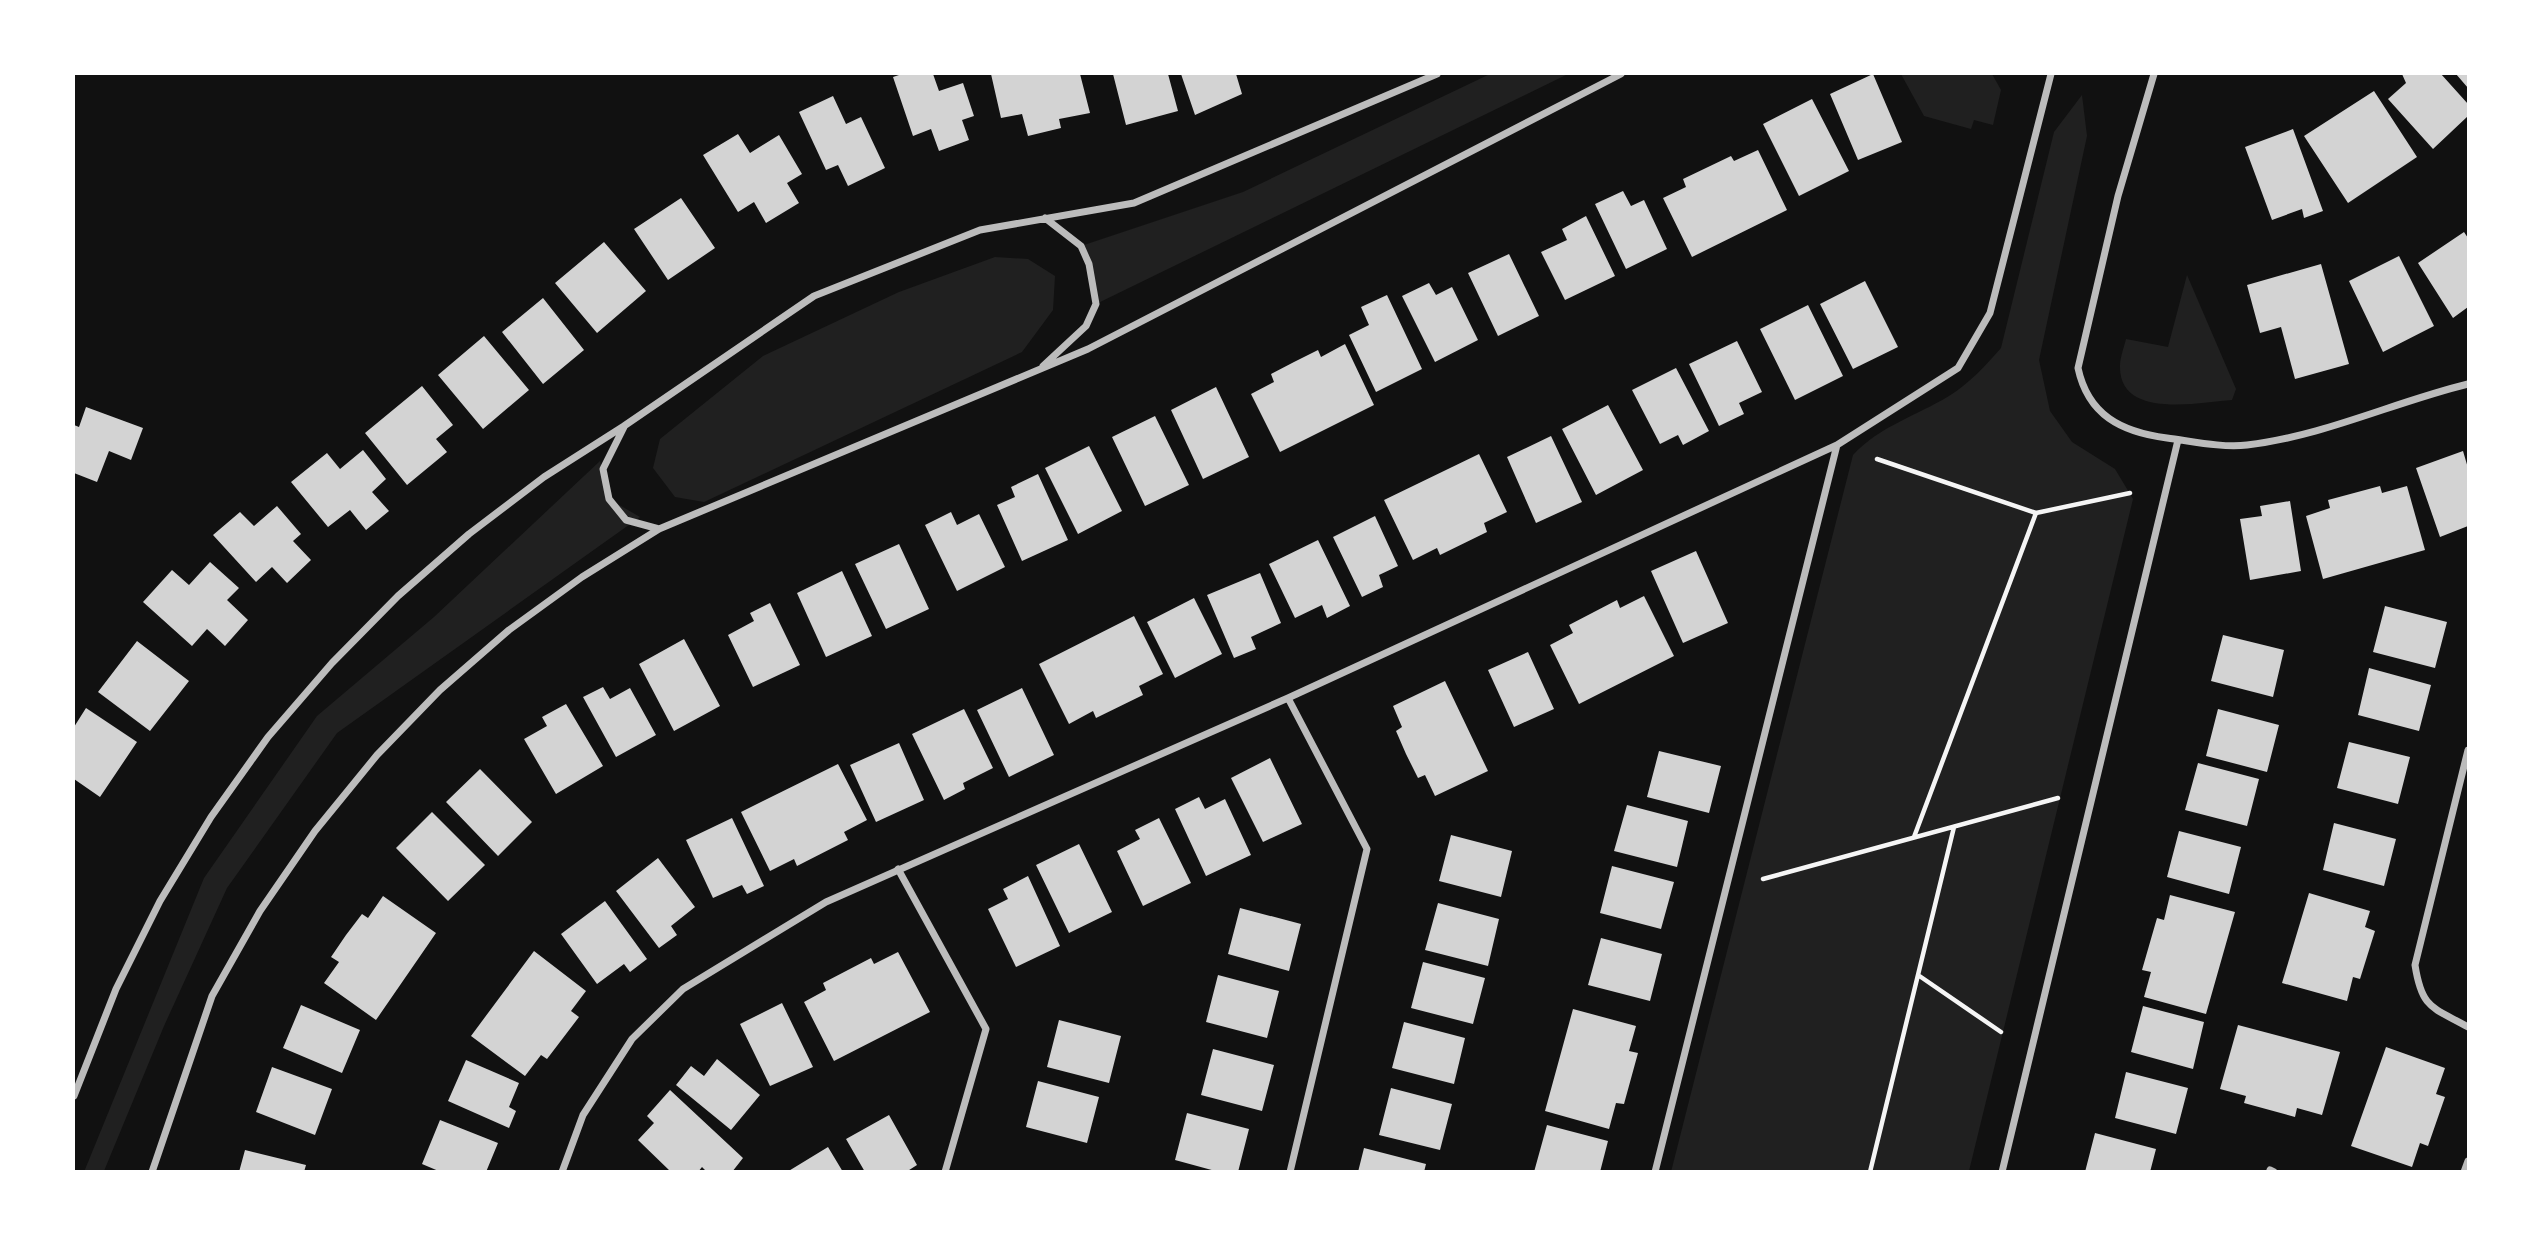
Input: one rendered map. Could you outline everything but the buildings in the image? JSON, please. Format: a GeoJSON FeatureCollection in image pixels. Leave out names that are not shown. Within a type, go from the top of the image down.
{"type":"FeatureCollection","features":[{"type":"Feature","properties":{"kind":"street"},"geometry":{"type":"LineString","coordinates":[[74,1096],[116,989],[160,901],[211,817],[268,737],[332,663],[438,560],[544,477],[624,426],[814,296],[980,230],[1134,203],[1437,74]]}},
{"type":"Feature","properties":{"kind":"street"},"geometry":{"type":"LineString","coordinates":[[152,1171],[212,996],[260,911],[315,831],[377,755],[440,690],[509,630],[582,577],[659,529],[1088,349],[1621,74]]}},
{"type":"Feature","properties":{"kind":"street"},"geometry":{"type":"LineString","coordinates":[[562,1171],[583,1115],[632,1039],[683,989],[826,902],[1288,698],[1837,446],[1958,368],[1990,313],[2051,74]]}},
{"type":"Feature","properties":{"kind":"street"},"geometry":{"type":"LineString","coordinates":[[2154,74],[2118,196],[2077,368],[2086,396],[2119,426],[2141,435],[2245,445],[2360,420],[2469,384]]}},
{"type":"Feature","properties":{"kind":"street"},"geometry":{"type":"LineString","coordinates":[[1040,369],[1086,326],[1096,304],[1089,264],[1081,246],[1045,218]]}},
{"type":"Feature","properties":{"kind":"street"},"geometry":{"type":"LineString","coordinates":[[624,426],[603,469],[609,499],[626,520],[659,529]]}},
{"type":"Feature","properties":{"kind":"street"},"geometry":{"type":"LineString","coordinates":[[2002,1171],[2178,440]]}},
{"type":"Feature","properties":{"kind":"street"},"geometry":{"type":"LineString","coordinates":[[1655,1171],[1837,446]]}},
{"type":"Feature","properties":{"kind":"street"},"geometry":{"type":"LineString","coordinates":[[1288,698],[1367,849],[1290,1171]]}},
{"type":"Feature","properties":{"kind":"street"},"geometry":{"type":"LineString","coordinates":[[2469,750],[2415,965],[2419,992],[2427,1004],[2444,1016],[2469,1027]]}},
{"type":"Feature","properties":{"kind":"street"},"geometry":{"type":"LineString","coordinates":[[898,869],[986,1029],[945,1171]]}},
{"type":"Feature","properties":{"kind":"street"},"geometry":{"type":"LineString","coordinates":[[2464,1171],[2469,1161]]}},
{"type":"Feature","properties":{"kind":"path"},"geometry":{"type":"LineString","coordinates":[[1837,446],[2036,513],[2168,485]]}},
{"type":"Feature","properties":{"kind":"path"},"geometry":{"type":"LineString","coordinates":[[1913,838],[2036,513]]}},
{"type":"Feature","properties":{"kind":"path"},"geometry":{"type":"LineString","coordinates":[[1725,889],[2094,788]]}},
{"type":"Feature","properties":{"kind":"path"},"geometry":{"type":"LineString","coordinates":[[1870,1171],[1954,827]]}},
{"type":"Feature","properties":{"kind":"path"},"geometry":{"type":"LineString","coordinates":[[1918,975],[2031,1052]]}},
{"type":"Feature","properties":{"kind":"shaded area"},"geometry":{"type":"Polygon","coordinates":[[[1490,74],[1568,74],[1096,304],[1081,246],[1243,192],[1490,74]]]}},
{"type":"Feature","properties":{"kind":"shaded area"},"geometry":{"type":"Polygon","coordinates":[[[1901,74],[1992,74],[2001,90],[1993,125],[1974,120],[1971,129],[1924,116],[1901,74]]]}},
{"type":"Feature","properties":{"kind":"shaded area"},"geometry":{"type":"Polygon","coordinates":[[[2082,95],[2087,136],[2039,360],[2050,411],[2072,442],[2115,469],[2133,499],[1969,1171],[1671,1172],[1853,455],[1875,436],[1957,391],[2001,348],[2054,132],[2082,95]]]}},
{"type":"Feature","properties":{"kind":"shaded area"},"geometry":{"type":"Polygon","coordinates":[[[995,257],[1028,259],[1055,276],[1053,310],[1022,352],[704,502],[675,497],[653,468],[660,439],[763,356],[899,292],[995,257]]]}},
{"type":"Feature","properties":{"kind":"shaded area"},"geometry":{"type":"Polygon","coordinates":[[[2187,275],[2236,389],[2232,400],[2164,404],[2147,401],[2133,394],[2123,383],[2120,363],[2126,339],[2168,347],[2187,275]]]}},
{"type":"Feature","properties":{"kind":"shaded area"},"geometry":{"type":"Polygon","coordinates":[[[600,461],[609,499],[640,517],[337,733],[227,888],[164,1026],[104,1171],[84,1172],[204,878],[317,716],[434,617],[600,461]]]}}]}
